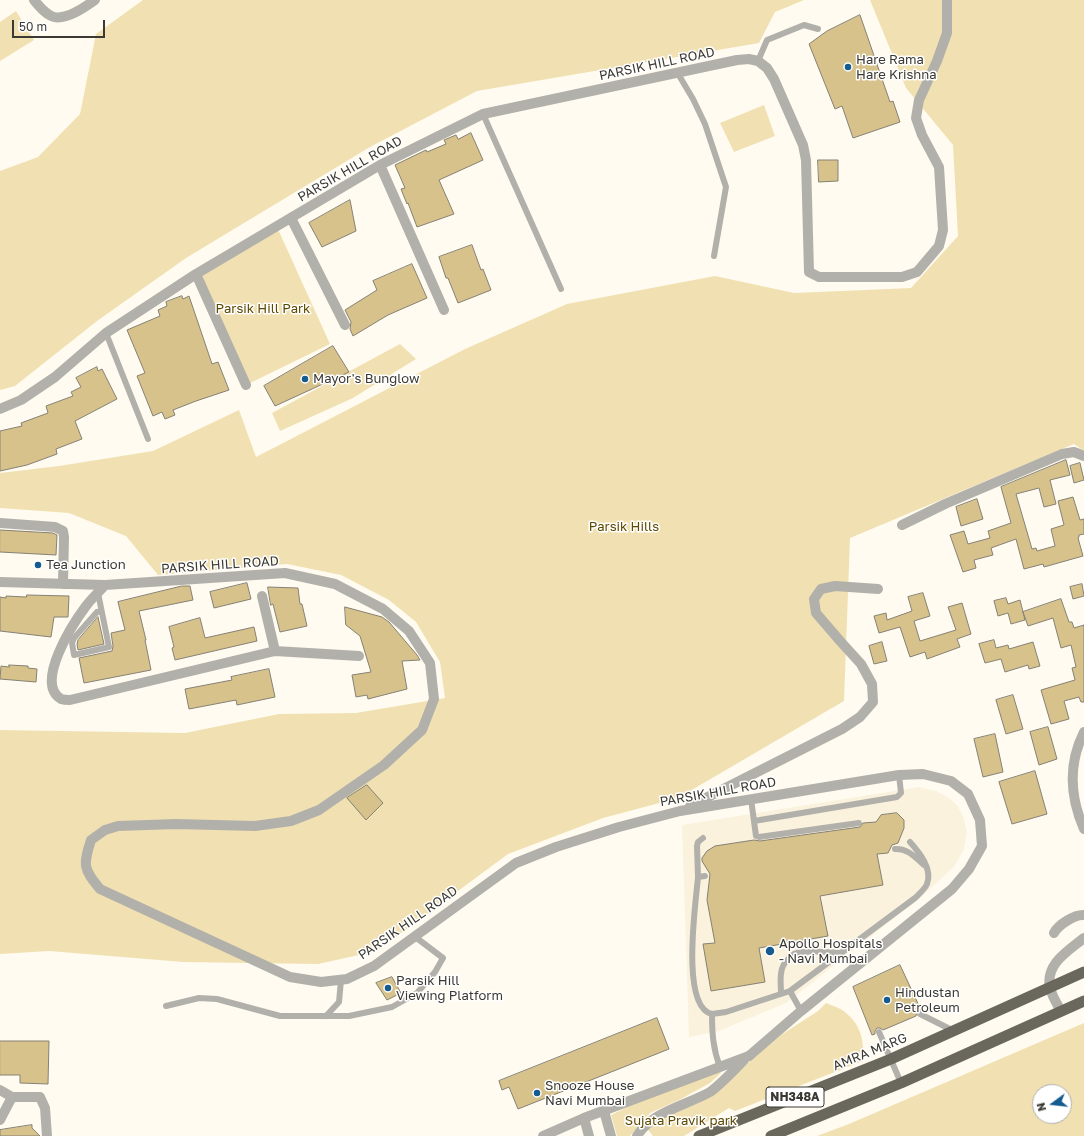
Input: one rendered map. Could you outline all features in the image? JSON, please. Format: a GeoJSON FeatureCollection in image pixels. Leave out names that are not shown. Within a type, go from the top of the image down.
{"type":"FeatureCollection","features":[{"type":"Feature","properties":{"kind":"highway","name":"NH348A"},"geometry":{"type":"LineString","coordinates":[[1050,987],[1084,972]]}},
{"type":"Feature","properties":{"kind":"highway","name":"AMRA MARG"},"geometry":{"type":"LineString","coordinates":[[699,1136],[891,1059],[954,1032],[1050,987]]}},
{"type":"Feature","properties":{"kind":"highway","name":"NH348A"},"geometry":{"type":"LineString","coordinates":[[771,1136],[901,1083],[1084,1001]]}},
{"type":"Feature","properties":{"kind":"street"},"geometry":{"type":"LineString","coordinates":[[34,0],[42,9],[54,17],[70,15],[95,0]]}},
{"type":"Feature","properties":{"kind":"street"},"geometry":{"type":"LineString","coordinates":[[758,61],[767,68],[774,79],[803,145],[806,160],[809,272],[819,276],[902,277],[916,272],[939,246],[943,230],[938,167],[922,135],[916,118],[919,100],[937,61],[946,33],[946,0]]}},
{"type":"Feature","properties":{"kind":"street","name":"PARSIK HILL ROAD"},"geometry":{"type":"LineString","coordinates":[[0,409],[21,400],[55,377],[106,333],[196,274],[380,165],[483,114],[737,60],[749,59],[758,61]]}},
{"type":"Feature","properties":{"kind":"street"},"geometry":{"type":"LineString","coordinates":[[380,165],[444,310]]}},
{"type":"Feature","properties":{"kind":"street"},"geometry":{"type":"LineString","coordinates":[[291,218],[345,326]]}},
{"type":"Feature","properties":{"kind":"street"},"geometry":{"type":"LineString","coordinates":[[196,274],[246,385]]}},
{"type":"Feature","properties":{"kind":"street"},"geometry":{"type":"LineString","coordinates":[[902,525],[945,504],[1062,454],[1074,452],[1084,456]]}},
{"type":"Feature","properties":{"kind":"street"},"geometry":{"type":"LineString","coordinates":[[0,523],[55,527],[63,531],[63,584]]}},
{"type":"Feature","properties":{"kind":"street","name":"PARSIK HILL ROAD"},"geometry":{"type":"LineString","coordinates":[[0,582],[105,585],[284,573],[335,584],[383,609],[410,631],[430,663],[434,699],[422,730],[384,765],[319,810],[292,821],[255,826],[184,824],[118,826],[105,830],[91,840],[85,860],[90,877],[100,889],[290,977],[321,982],[347,979],[374,966],[516,863],[556,847],[619,826],[680,810],[899,775],[923,774],[951,781],[968,794],[980,820],[982,846],[969,870],[952,889],[801,1011],[748,1056],[584,1118],[543,1136]]}},
{"type":"Feature","properties":{"kind":"street"},"geometry":{"type":"LineString","coordinates":[[105,585],[87,604],[76,619],[61,648],[51,674],[51,684],[56,693],[62,699],[70,700],[275,651],[359,656]]}},
{"type":"Feature","properties":{"kind":"street"},"geometry":{"type":"LineString","coordinates":[[680,810],[842,729],[860,717],[872,702],[872,684],[861,664],[816,613],[814,599],[821,589],[835,586],[878,589]]}},
{"type":"Feature","properties":{"kind":"street"},"geometry":{"type":"LineString","coordinates":[[262,596],[275,651]]}},
{"type":"Feature","properties":{"kind":"street"},"geometry":{"type":"LineString","coordinates":[[1084,732],[1077,745],[1073,766],[1072,792],[1079,819],[1084,830]]}},
{"type":"Feature","properties":{"kind":"street"},"geometry":{"type":"LineString","coordinates":[[1054,933],[1059,926],[1080,915],[1084,915]]}},
{"type":"Feature","properties":{"kind":"street"},"geometry":{"type":"LineString","coordinates":[[1061,1011],[1050,987],[1051,973],[1056,962],[1084,938]]}},
{"type":"Feature","properties":{"kind":"street"},"geometry":{"type":"LineString","coordinates":[[637,1136],[640,1131],[653,1119],[693,1101],[712,1090],[748,1056]]}},
{"type":"Feature","properties":{"kind":"street"},"geometry":{"type":"LineString","coordinates":[[0,1090],[12,1097],[40,1097],[45,1108],[47,1136]]}},
{"type":"Feature","properties":{"kind":"street"},"geometry":{"type":"LineString","coordinates":[[0,1120],[12,1097]]}},
{"type":"Feature","properties":{"kind":"street"},"geometry":{"type":"LineString","coordinates":[[604,1111],[612,1136]]}},
{"type":"Feature","properties":{"kind":"street"},"geometry":{"type":"LineString","coordinates":[[584,1118],[589,1136]]}},
{"type":"Feature","properties":{"kind":"lane"},"geometry":{"type":"LineString","coordinates":[[758,61],[767,40],[804,25],[818,29]]}},
{"type":"Feature","properties":{"kind":"lane"},"geometry":{"type":"LineString","coordinates":[[677,72],[693,99],[705,124],[726,187],[714,256]]}},
{"type":"Feature","properties":{"kind":"lane"},"geometry":{"type":"LineString","coordinates":[[483,114],[561,289]]}},
{"type":"Feature","properties":{"kind":"lane"},"geometry":{"type":"LineString","coordinates":[[106,333],[148,439]]}},
{"type":"Feature","properties":{"kind":"lane"},"geometry":{"type":"LineString","coordinates":[[98,593],[109,646],[74,655],[72,643],[74,638],[97,612],[101,611]]}},
{"type":"Feature","properties":{"kind":"lane"},"geometry":{"type":"LineString","coordinates":[[754,821],[897,797],[902,793],[899,775]]}},
{"type":"Feature","properties":{"kind":"lane"},"geometry":{"type":"LineString","coordinates":[[751,799],[756,836],[759,837],[858,823]]}},
{"type":"Feature","properties":{"kind":"lane"},"geometry":{"type":"LineString","coordinates":[[703,838],[698,842],[697,846],[698,877],[692,957],[693,980],[696,995],[701,1005],[708,1013],[712,1014],[726,1012],[790,991],[915,898],[927,885],[929,877],[920,853],[910,842]]}},
{"type":"Feature","properties":{"kind":"lane"},"geometry":{"type":"LineString","coordinates":[[895,849],[901,849],[909,852],[926,866]]}},
{"type":"Feature","properties":{"kind":"lane"},"geometry":{"type":"LineString","coordinates":[[698,877],[705,876]]}},
{"type":"Feature","properties":{"kind":"lane"},"geometry":{"type":"LineString","coordinates":[[166,1006],[199,998],[217,999],[280,1016],[349,1016],[392,1007],[417,993],[435,972],[444,958],[414,936]]}},
{"type":"Feature","properties":{"kind":"lane"},"geometry":{"type":"LineString","coordinates":[[781,994],[781,975],[784,964],[795,954],[841,953]]}},
{"type":"Feature","properties":{"kind":"lane"},"geometry":{"type":"LineString","coordinates":[[326,1016],[340,1002],[341,980]]}},
{"type":"Feature","properties":{"kind":"lane"},"geometry":{"type":"LineString","coordinates":[[790,991],[801,1011]]}},
{"type":"Feature","properties":{"kind":"lane"},"geometry":{"type":"LineString","coordinates":[[712,1014],[714,1052],[720,1067]]}},
{"type":"Feature","properties":{"kind":"lane"},"geometry":{"type":"LineString","coordinates":[[920,1014],[954,1032]]}},
{"type":"Feature","properties":{"kind":"lane"},"geometry":{"type":"LineString","coordinates":[[879,1032],[901,1083]]}},
{"type":"Feature","properties":{"kind":"shaded area","name":"Apollo Hospitals - Navi Mumbai"},"geometry":{"type":"Polygon","coordinates":[[[919,787],[938,792],[949,798],[957,805],[963,816],[967,832],[964,849],[954,867],[920,898],[786,1003],[719,1031],[689,1037],[682,825],[919,787]]]}},
{"type":"Feature","properties":{"kind":"green space"},"geometry":{"type":"Polygon","coordinates":[[[143,0],[804,0],[775,12],[759,43],[477,91],[370,147],[186,258],[97,321],[15,386],[0,390],[0,171],[38,157],[80,114],[96,34],[143,0]]]}},
{"type":"Feature","properties":{"kind":"green space","name":"Parsik Hills"},"geometry":{"type":"Polygon","coordinates":[[[870,0],[1084,0],[1084,451],[1074,444],[850,538],[844,701],[678,798],[603,818],[508,854],[377,951],[318,964],[183,962],[49,951],[0,954],[0,730],[185,733],[279,714],[356,713],[445,698],[440,662],[416,622],[389,600],[341,575],[287,564],[158,575],[126,536],[69,513],[0,508],[0,473],[59,466],[153,451],[239,410],[256,457],[465,349],[567,304],[715,276],[794,293],[911,288],[958,236],[953,145],[906,88],[870,0]]]}},
{"type":"Feature","properties":{"kind":"green space"},"geometry":{"type":"Polygon","coordinates":[[[16,11],[34,40],[0,61],[0,22],[16,11]]]}},
{"type":"Feature","properties":{"kind":"green space"},"geometry":{"type":"Polygon","coordinates":[[[764,105],[775,136],[734,152],[720,123],[764,105]]]}},
{"type":"Feature","properties":{"kind":"green space","name":"Parsik Hill Park"},"geometry":{"type":"Polygon","coordinates":[[[277,227],[330,344],[246,385],[196,274],[277,227]]]}},
{"type":"Feature","properties":{"kind":"green space"},"geometry":{"type":"Polygon","coordinates":[[[400,344],[416,359],[353,398],[280,431],[272,413],[400,344]]]}},
{"type":"Feature","properties":{"kind":"green space","name":"Sujata Pravik park"},"geometry":{"type":"Polygon","coordinates":[[[826,1003],[844,1011],[856,1023],[861,1035],[863,1061],[735,1111],[729,1108],[684,1136],[653,1136],[645,1126],[738,1072],[781,1035],[818,1011],[826,1003]]]}},
{"type":"Feature","properties":{"kind":"green space"},"geometry":{"type":"Polygon","coordinates":[[[1084,1023],[1084,1136],[817,1136],[849,1124],[1084,1023]]]}},
{"type":"Feature","properties":{"kind":"green space"},"geometry":{"type":"Polygon","coordinates":[[[720,1071],[721,1073],[710,1083],[679,1100],[650,1113],[630,1136],[617,1136],[611,1115],[644,1099],[720,1071]]]}},
{"type":"Feature","properties":{"kind":"building","name":"Hare Rama Hare Krishna"},"geometry":{"type":"Polygon","coordinates":[[[860,15],[890,102],[893,101],[900,122],[853,138],[842,106],[835,109],[809,44],[827,31],[860,15]]]}},
{"type":"Feature","properties":{"kind":"building"},"geometry":{"type":"Polygon","coordinates":[[[471,133],[483,160],[439,180],[454,214],[417,227],[401,189],[405,188],[395,165],[426,150],[427,152],[446,144],[444,140],[456,135],[458,139],[471,133]]]}},
{"type":"Feature","properties":{"kind":"building"},"geometry":{"type":"Polygon","coordinates":[[[818,160],[838,160],[838,181],[819,182],[818,160]]]}},
{"type":"Feature","properties":{"kind":"building"},"geometry":{"type":"Polygon","coordinates":[[[350,200],[356,231],[322,247],[309,223],[350,200]]]}},
{"type":"Feature","properties":{"kind":"building"},"geometry":{"type":"Polygon","coordinates":[[[472,245],[481,270],[483,269],[491,290],[458,303],[448,278],[446,278],[439,257],[472,245]]]}},
{"type":"Feature","properties":{"kind":"building"},"geometry":{"type":"Polygon","coordinates":[[[412,264],[427,298],[388,315],[353,336],[350,329],[351,322],[345,310],[377,290],[373,281],[412,264]]]}},
{"type":"Feature","properties":{"kind":"building"},"geometry":{"type":"Polygon","coordinates":[[[182,296],[183,299],[189,296],[212,364],[218,362],[229,390],[173,410],[175,415],[165,419],[162,412],[153,416],[137,376],[145,373],[127,330],[160,316],[158,310],[167,306],[166,302],[182,296]]]}},
{"type":"Feature","properties":{"kind":"building","name":"Mayor's Bunglow"},"geometry":{"type":"Polygon","coordinates":[[[333,346],[349,372],[275,406],[264,386],[333,346]]]}},
{"type":"Feature","properties":{"kind":"building"},"geometry":{"type":"Polygon","coordinates":[[[97,367],[98,371],[102,369],[117,399],[75,421],[82,439],[56,449],[57,454],[27,465],[0,471],[0,431],[22,426],[21,423],[48,413],[46,406],[73,396],[71,392],[81,387],[76,378],[97,367]]]}},
{"type":"Feature","properties":{"kind":"building"},"geometry":{"type":"Polygon","coordinates":[[[1066,460],[1070,475],[1050,480],[1056,504],[1044,507],[1039,488],[1016,494],[1032,549],[1036,548],[1037,551],[1055,546],[1051,529],[1064,525],[1058,501],[1073,497],[1080,520],[1084,519],[1084,534],[1079,535],[1078,538],[1083,556],[1044,567],[1043,564],[1024,569],[1016,539],[991,548],[993,555],[974,560],[976,568],[963,572],[950,535],[964,531],[968,544],[990,538],[988,531],[1011,523],[1001,487],[1066,460]]]}},
{"type":"Feature","properties":{"kind":"building"},"geometry":{"type":"Polygon","coordinates":[[[1080,463],[1084,480],[1074,483],[1070,466],[1080,463]]]}},
{"type":"Feature","properties":{"kind":"building"},"geometry":{"type":"Polygon","coordinates":[[[977,499],[983,519],[961,526],[956,507],[977,499]]]}},
{"type":"Feature","properties":{"kind":"building"},"geometry":{"type":"Polygon","coordinates":[[[0,530],[53,533],[57,535],[56,555],[0,552],[0,530]]]}},
{"type":"Feature","properties":{"kind":"building"},"geometry":{"type":"Polygon","coordinates":[[[247,583],[251,599],[214,608],[210,592],[247,583]]]}},
{"type":"Feature","properties":{"kind":"building"},"geometry":{"type":"Polygon","coordinates":[[[1082,584],[1084,596],[1073,599],[1070,587],[1082,584]]]}},
{"type":"Feature","properties":{"kind":"building"},"geometry":{"type":"Polygon","coordinates":[[[182,586],[190,586],[193,600],[139,611],[151,670],[84,683],[79,658],[112,651],[113,646],[111,633],[125,630],[118,602],[182,586]]]}},
{"type":"Feature","properties":{"kind":"building"},"geometry":{"type":"Polygon","coordinates":[[[268,587],[298,588],[300,604],[302,604],[307,626],[280,632],[273,604],[271,605],[268,587]]]}},
{"type":"Feature","properties":{"kind":"building"},"geometry":{"type":"Polygon","coordinates":[[[923,593],[930,616],[914,621],[920,641],[956,630],[948,607],[962,603],[971,634],[957,639],[960,647],[927,659],[925,652],[910,657],[900,627],[879,633],[874,616],[886,613],[887,620],[912,611],[908,597],[923,593]]]}},
{"type":"Feature","properties":{"kind":"building"},"geometry":{"type":"Polygon","coordinates":[[[27,595],[69,596],[68,617],[54,617],[51,637],[0,631],[0,597],[26,597],[27,595]]]}},
{"type":"Feature","properties":{"kind":"building"},"geometry":{"type":"Polygon","coordinates":[[[1006,598],[1008,604],[1020,600],[1025,620],[1011,624],[1008,613],[998,616],[994,601],[1006,598]]]}},
{"type":"Feature","properties":{"kind":"building"},"geometry":{"type":"Polygon","coordinates":[[[1061,599],[1069,622],[1072,622],[1074,628],[1084,625],[1084,702],[1081,702],[1079,697],[1064,701],[1069,719],[1051,724],[1041,690],[1075,680],[1072,668],[1076,667],[1071,645],[1061,648],[1053,618],[1028,626],[1023,612],[1061,599]]]}},
{"type":"Feature","properties":{"kind":"building"},"geometry":{"type":"Polygon","coordinates":[[[345,607],[382,617],[389,622],[417,655],[420,660],[402,661],[407,689],[368,699],[367,695],[356,697],[352,675],[371,672],[360,636],[346,625],[345,607]]]}},
{"type":"Feature","properties":{"kind":"building"},"geometry":{"type":"Polygon","coordinates":[[[98,617],[104,644],[78,650],[78,640],[98,617]]]}},
{"type":"Feature","properties":{"kind":"building"},"geometry":{"type":"Polygon","coordinates":[[[200,618],[205,638],[254,627],[257,641],[175,660],[172,648],[174,647],[169,627],[200,618]]]}},
{"type":"Feature","properties":{"kind":"building"},"geometry":{"type":"Polygon","coordinates":[[[994,640],[996,648],[1008,645],[1009,649],[1033,642],[1040,666],[1029,669],[1028,665],[1005,672],[1001,659],[985,663],[979,644],[994,640]]]}},
{"type":"Feature","properties":{"kind":"building"},"geometry":{"type":"Polygon","coordinates":[[[882,642],[887,661],[874,664],[869,646],[882,642]]]}},
{"type":"Feature","properties":{"kind":"building"},"geometry":{"type":"Polygon","coordinates":[[[9,665],[28,666],[28,668],[37,669],[36,682],[0,679],[1,666],[9,667],[9,665]]]}},
{"type":"Feature","properties":{"kind":"building"},"geometry":{"type":"Polygon","coordinates":[[[269,669],[275,697],[237,705],[236,700],[189,709],[185,689],[232,680],[231,677],[269,669]]]}},
{"type":"Feature","properties":{"kind":"building"},"geometry":{"type":"Polygon","coordinates":[[[1013,695],[1023,729],[1006,734],[996,700],[1013,695]]]}},
{"type":"Feature","properties":{"kind":"building"},"geometry":{"type":"Polygon","coordinates":[[[1048,727],[1057,759],[1039,765],[1030,732],[1048,727]]]}},
{"type":"Feature","properties":{"kind":"building"},"geometry":{"type":"Polygon","coordinates":[[[995,734],[1003,772],[983,777],[974,739],[995,734]]]}},
{"type":"Feature","properties":{"kind":"building"},"geometry":{"type":"Polygon","coordinates":[[[1035,771],[1047,814],[1012,824],[999,782],[1035,771]]]}},
{"type":"Feature","properties":{"kind":"building"},"geometry":{"type":"Polygon","coordinates":[[[367,785],[383,803],[366,820],[347,798],[367,785]]]}},
{"type":"Feature","properties":{"kind":"building","name":"Apollo Hospitals - Navi Mumbai"},"geometry":{"type":"Polygon","coordinates":[[[897,813],[904,820],[904,828],[898,843],[892,845],[888,853],[877,854],[883,885],[820,896],[828,936],[759,948],[765,982],[711,991],[703,944],[715,943],[707,900],[710,874],[702,861],[702,858],[707,851],[715,846],[860,827],[863,823],[876,822],[881,815],[897,813]]]}},
{"type":"Feature","properties":{"kind":"building","name":"Hindustan Petroleum"},"geometry":{"type":"Polygon","coordinates":[[[900,965],[921,1010],[917,1010],[916,1016],[883,1030],[877,1028],[875,1034],[872,1035],[853,987],[900,965]]]}},
{"type":"Feature","properties":{"kind":"building","name":"Parsik Hill Viewing Platform"},"geometry":{"type":"Polygon","coordinates":[[[392,977],[401,993],[387,1000],[376,983],[392,977]]]}},
{"type":"Feature","properties":{"kind":"building"},"geometry":{"type":"Polygon","coordinates":[[[657,1018],[669,1049],[518,1109],[509,1087],[502,1090],[499,1081],[657,1018]]]}},
{"type":"Feature","properties":{"kind":"building"},"geometry":{"type":"Polygon","coordinates":[[[0,1041],[49,1041],[48,1084],[20,1083],[20,1075],[0,1075],[0,1041]]]}},
{"type":"Feature","properties":{"kind":"building"},"geometry":{"type":"Polygon","coordinates":[[[32,1125],[32,1128],[40,1136],[0,1136],[0,1130],[32,1125]]]}},
{"type":"Feature","properties":{"kind":"place","name":"Hare Rama Hare Krishna"},"geometry":{"type":"Point","coordinates":[848,67]}},
{"type":"Feature","properties":{"kind":"place","name":"Mayor's Bunglow"},"geometry":{"type":"Point","coordinates":[305,379]}},
{"type":"Feature","properties":{"kind":"place","name":"Tea Junction"},"geometry":{"type":"Point","coordinates":[38,565]}},
{"type":"Feature","properties":{"kind":"place","name":"Apollo Hospitals - Navi Mumbai"},"geometry":{"type":"Point","coordinates":[770,951]}},
{"type":"Feature","properties":{"kind":"place","name":"Parsik Hill Viewing Platform"},"geometry":{"type":"Point","coordinates":[388,988]}},
{"type":"Feature","properties":{"kind":"place","name":"Hindustan Petroleum"},"geometry":{"type":"Point","coordinates":[887,1000]}},
{"type":"Feature","properties":{"kind":"place","name":"Snooze House Navi Mumbai"},"geometry":{"type":"Point","coordinates":[537,1093]}}]}
